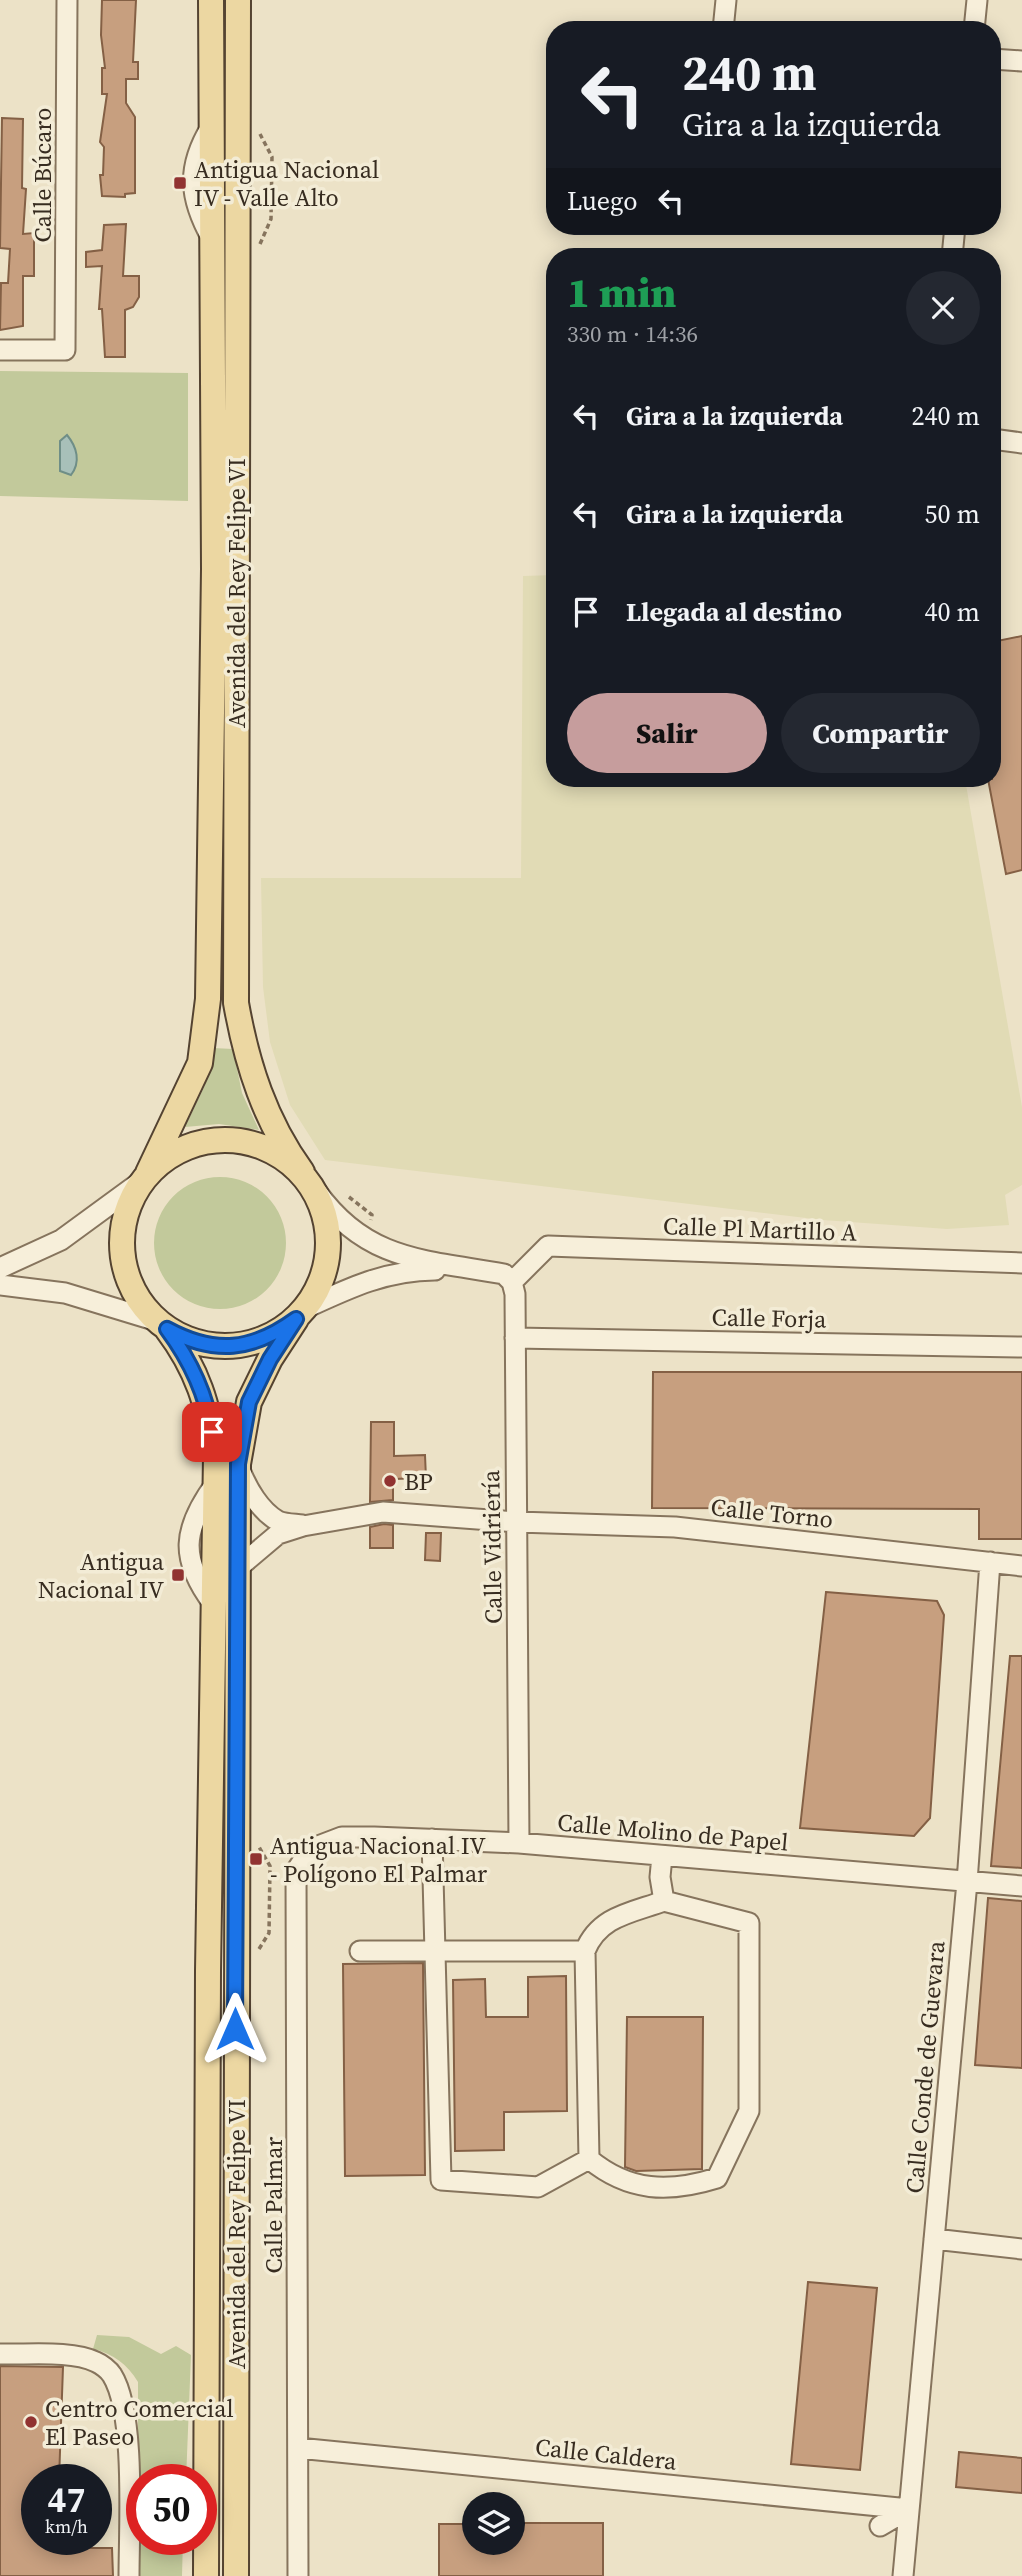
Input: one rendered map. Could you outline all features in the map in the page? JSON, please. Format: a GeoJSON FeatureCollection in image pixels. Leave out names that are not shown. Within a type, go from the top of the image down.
{"type":"FeatureCollection","features":[{"type":"Feature","properties":{"kind":"main road","name":"Avenida del Rey Felipe VI"},"geometry":{"type":"LineString","coordinates":[[146,1177],[200,1063],[208,999],[214,569],[211,0]]}},
{"type":"Feature","properties":{"kind":"main road","name":"Avenida del Rey Felipe VI"},"geometry":{"type":"LineString","coordinates":[[238,0],[236,1003],[242,1038],[266,1112],[280,1142],[302,1172]]}},
{"type":"Feature","properties":{"kind":"main road"},"geometry":{"type":"LineString","coordinates":[[242,1140],[275,1152],[302,1172],[328,1191],[327,1264],[319,1287],[301,1313],[278,1333],[233,1347],[210,1346],[187,1340],[162,1325],[137,1298],[125,1269],[121,1238],[128,1207],[146,1177],[175,1152],[208,1141],[242,1140]]}},
{"type":"Feature","properties":{"kind":"main road","name":"Avenida del Rey Felipe VI"},"geometry":{"type":"LineString","coordinates":[[236,2576],[235,1947],[238,1464],[249,1402],[270,1359],[301,1313]]}},
{"type":"Feature","properties":{"kind":"main road","name":"Avenida del Rey Felipe VI"},"geometry":{"type":"LineString","coordinates":[[162,1325],[184,1351],[208,1407],[216,1456],[208,1971],[206,2576]]}},
{"type":"Feature","properties":{"kind":"street","name":"Calle Búcaro"},"geometry":{"type":"LineString","coordinates":[[0,350],[65,350],[67,0]]}},
{"type":"Feature","properties":{"kind":"street"},"geometry":{"type":"LineString","coordinates":[[724,21],[726,0]]}},
{"type":"Feature","properties":{"kind":"street"},"geometry":{"type":"LineString","coordinates":[[975,21],[977,0]]}},
{"type":"Feature","properties":{"kind":"street"},"geometry":{"type":"LineString","coordinates":[[1001,60],[1022,61]]}},
{"type":"Feature","properties":{"kind":"street"},"geometry":{"type":"LineString","coordinates":[[1001,440],[1022,443]]}},
{"type":"Feature","properties":{"kind":"street"},"geometry":{"type":"LineString","coordinates":[[0,1268],[61,1240],[146,1177]]}},
{"type":"Feature","properties":{"kind":"street"},"geometry":{"type":"LineString","coordinates":[[328,1191],[334,1216],[382,1249],[419,1259],[504,1274],[512,1282]]}},
{"type":"Feature","properties":{"kind":"street","name":"Calle Pl Martillo A"},"geometry":{"type":"LineString","coordinates":[[512,1282],[548,1246],[1022,1264]]}},
{"type":"Feature","properties":{"kind":"street"},"geometry":{"type":"LineString","coordinates":[[301,1313],[376,1277],[416,1270],[485,1271]]}},
{"type":"Feature","properties":{"kind":"street","name":"Calle Vidriería"},"geometry":{"type":"LineString","coordinates":[[512,1282],[515,1294],[519,1843]]}},
{"type":"Feature","properties":{"kind":"street"},"geometry":{"type":"LineString","coordinates":[[0,1285],[65,1293],[162,1325]]}},
{"type":"Feature","properties":{"kind":"street","name":"Calle Forja"},"geometry":{"type":"LineString","coordinates":[[515,1338],[1022,1347]]}},
{"type":"Feature","properties":{"kind":"street"},"geometry":{"type":"LineString","coordinates":[[238,1464],[245,1484],[262,1507],[279,1521],[303,1526]]}},
{"type":"Feature","properties":{"kind":"street","name":"Calle Torno"},"geometry":{"type":"LineString","coordinates":[[239,1567],[278,1534],[303,1526],[383,1512],[516,1522],[675,1527],[1022,1566]]}},
{"type":"Feature","properties":{"kind":"street","name":"Calle Conde de Guevara"},"geometry":{"type":"LineString","coordinates":[[903,2576],[967,1882],[990,1562]]}},
{"type":"Feature","properties":{"kind":"street","name":"Calle Molino de Papel"},"geometry":{"type":"LineString","coordinates":[[321,1845],[342,1837],[519,1843],[1022,1886]]}},
{"type":"Feature","properties":{"kind":"street"},"geometry":{"type":"LineString","coordinates":[[432,1839],[441,2180],[538,2187],[589,2159]]}},
{"type":"Feature","properties":{"kind":"street","name":"Calle Palmar"},"geometry":{"type":"LineString","coordinates":[[298,2576],[296,1871],[306,1856],[321,1845]]}},
{"type":"Feature","properties":{"kind":"street"},"geometry":{"type":"LineString","coordinates":[[662,1856],[660,1877],[664,1901]]}},
{"type":"Feature","properties":{"kind":"street"},"geometry":{"type":"LineString","coordinates":[[664,1901],[749,1923],[749,2112],[717,2178],[697,2184],[654,2189],[608,2175],[589,2159],[585,1951],[590,1937],[602,1923],[664,1901]]}},
{"type":"Feature","properties":{"kind":"street"},"geometry":{"type":"LineString","coordinates":[[360,1951],[585,1951]]}},
{"type":"Feature","properties":{"kind":"street"},"geometry":{"type":"LineString","coordinates":[[934,2239],[1022,2249]]}},
{"type":"Feature","properties":{"kind":"street"},"geometry":{"type":"LineString","coordinates":[[0,2354],[77,2357],[95,2361],[111,2372],[120,2392],[127,2421],[130,2576]]}},
{"type":"Feature","properties":{"kind":"street","name":"Calle Caldera"},"geometry":{"type":"LineString","coordinates":[[298,2448],[909,2509]]}},
{"type":"Feature","properties":{"kind":"street"},"geometry":{"type":"LineString","coordinates":[[880,2526],[909,2509]]}},
{"type":"Feature","properties":{"kind":"path"},"geometry":{"type":"LineString","coordinates":[[255,254],[271,219],[272,157],[257,128]]}},
{"type":"Feature","properties":{"kind":"path"},"geometry":{"type":"LineString","coordinates":[[328,1191],[372,1215],[367,1241]]}},
{"type":"Feature","properties":{"kind":"shaded area"},"geometry":{"type":"Polygon","coordinates":[[[546,575],[546,787],[966,787],[1022,1107],[1022,1185],[1005,1195],[1009,1225],[947,1229],[823,1220],[325,1160],[290,1105],[270,1042],[263,987],[261,878],[521,878],[523,576],[546,575]]]}},
{"type":"Feature","properties":{"kind":"green space"},"geometry":{"type":"Polygon","coordinates":[[[0,371],[188,373],[188,501],[0,496],[0,371]]]}},
{"type":"Feature","properties":{"kind":"green space"},"geometry":{"type":"Polygon","coordinates":[[[213,1048],[233,1049],[242,1093],[259,1130],[219,1124],[185,1127],[205,1085],[213,1048]]]}},
{"type":"Feature","properties":{"kind":"green space"},"geometry":{"type":"Polygon","coordinates":[[[220,1177],[245,1182],[267,1196],[281,1218],[286,1243],[281,1268],[267,1290],[245,1304],[220,1309],[195,1304],[173,1290],[159,1268],[154,1243],[159,1218],[173,1196],[195,1182],[220,1177]]]}},
{"type":"Feature","properties":{"kind":"green space"},"geometry":{"type":"Polygon","coordinates":[[[97,2335],[129,2337],[161,2354],[176,2346],[191,2355],[187,2464],[138,2464],[138,2382],[119,2361],[93,2349],[97,2335]]]}},
{"type":"Feature","properties":{"kind":"green space"},"geometry":{"type":"Polygon","coordinates":[[[138,2555],[183,2555],[182,2576],[138,2576],[138,2555]]]}},
{"type":"Feature","properties":{"kind":"water"},"geometry":{"type":"Polygon","coordinates":[[[67,435],[76,455],[76,465],[71,475],[60,471],[60,441],[67,435]]]}},
{"type":"Feature","properties":{"kind":"building"},"geometry":{"type":"Polygon","coordinates":[[[102,0],[136,0],[133,62],[138,62],[138,79],[126,79],[126,103],[135,117],[135,193],[125,194],[125,197],[102,196],[100,175],[103,175],[104,147],[100,142],[107,94],[102,94],[102,68],[105,68],[101,35],[102,0]]]}},
{"type":"Feature","properties":{"kind":"building"},"geometry":{"type":"Polygon","coordinates":[[[2,118],[23,119],[22,188],[26,189],[23,234],[34,233],[34,276],[23,276],[23,326],[0,330],[1,283],[8,283],[10,249],[0,248],[2,118]]]}},
{"type":"Feature","properties":{"kind":"building"},"geometry":{"type":"Polygon","coordinates":[[[126,224],[123,276],[139,276],[139,297],[133,307],[125,310],[125,357],[105,357],[102,309],[99,309],[102,266],[86,267],[86,252],[102,250],[104,225],[126,224]]]}},
{"type":"Feature","properties":{"kind":"building"},"geometry":{"type":"Polygon","coordinates":[[[1022,636],[1022,870],[1006,874],[990,787],[1001,787],[1001,640],[1022,636]]]}},
{"type":"Feature","properties":{"kind":"building"},"geometry":{"type":"Polygon","coordinates":[[[653,1372],[1022,1372],[1022,1539],[979,1539],[979,1509],[652,1508],[653,1372]]]}},
{"type":"Feature","properties":{"kind":"building"},"geometry":{"type":"Polygon","coordinates":[[[371,1422],[394,1422],[394,1456],[425,1455],[426,1478],[393,1479],[393,1500],[370,1502],[371,1422]]]}},
{"type":"Feature","properties":{"kind":"building"},"geometry":{"type":"Polygon","coordinates":[[[393,1525],[393,1548],[370,1548],[370,1527],[393,1525]]]}},
{"type":"Feature","properties":{"kind":"building"},"geometry":{"type":"Polygon","coordinates":[[[426,1533],[441,1533],[440,1561],[425,1560],[426,1533]]]}},
{"type":"Feature","properties":{"kind":"building"},"geometry":{"type":"Polygon","coordinates":[[[826,1592],[937,1601],[944,1615],[930,1818],[914,1836],[800,1828],[826,1592]]]}},
{"type":"Feature","properties":{"kind":"building"},"geometry":{"type":"Polygon","coordinates":[[[1010,1656],[1022,1656],[1022,1868],[991,1866],[1010,1656]]]}},
{"type":"Feature","properties":{"kind":"building"},"geometry":{"type":"Polygon","coordinates":[[[988,1898],[1022,1901],[1022,2068],[975,2065],[988,1898]]]}},
{"type":"Feature","properties":{"kind":"building"},"geometry":{"type":"Polygon","coordinates":[[[423,1963],[425,2175],[345,2176],[343,1964],[423,1963]]]}},
{"type":"Feature","properties":{"kind":"building"},"geometry":{"type":"Polygon","coordinates":[[[566,1976],[567,2111],[504,2112],[504,2150],[455,2151],[453,1980],[485,1979],[486,2017],[528,2017],[528,1977],[566,1976]]]}},
{"type":"Feature","properties":{"kind":"building"},"geometry":{"type":"Polygon","coordinates":[[[627,2017],[703,2017],[702,2169],[636,2171],[625,2167],[627,2017]]]}},
{"type":"Feature","properties":{"kind":"building"},"geometry":{"type":"Polygon","coordinates":[[[808,2282],[877,2288],[860,2470],[791,2464],[808,2282]]]}},
{"type":"Feature","properties":{"kind":"building","name":"Centro Comercial El Paseo"},"geometry":{"type":"Polygon","coordinates":[[[0,2366],[63,2367],[60,2464],[21,2464],[21,2555],[112,2555],[112,2548],[113,2576],[0,2576],[0,2366]]]}},
{"type":"Feature","properties":{"kind":"building"},"geometry":{"type":"Polygon","coordinates":[[[959,2452],[1022,2458],[1022,2493],[956,2487],[959,2452]]]}},
{"type":"Feature","properties":{"kind":"building"},"geometry":{"type":"Polygon","coordinates":[[[525,2523],[603,2523],[603,2576],[439,2576],[439,2524],[462,2524],[462,2555],[525,2555],[525,2523]]]}},
{"type":"Feature","properties":{"kind":"place","name":"Antigua Nacional IV - Valle Alto"},"geometry":{"type":"Point","coordinates":[180,183]}},
{"type":"Feature","properties":{"kind":"place","name":"BP"},"geometry":{"type":"Point","coordinates":[390,1481]}},
{"type":"Feature","properties":{"kind":"place","name":"Antigua Nacional IV"},"geometry":{"type":"Point","coordinates":[178,1575]}},
{"type":"Feature","properties":{"kind":"place","name":"Antigua Nacional IV - Polígono El Palmar"},"geometry":{"type":"Point","coordinates":[256,1859]}},
{"type":"Feature","properties":{"kind":"place","name":"Centro Comercial El Paseo"},"geometry":{"type":"Point","coordinates":[31,2422]}},
{"type":"Feature","properties":{"kind":"route"},"geometry":{"type":"LineString","coordinates":[[212,1432],[208,1407],[194,1371],[184,1351],[167,1329],[187,1340],[210,1346],[233,1347],[278,1333],[296,1319],[270,1359],[249,1402],[238,1464],[235,2029]]}}]}
